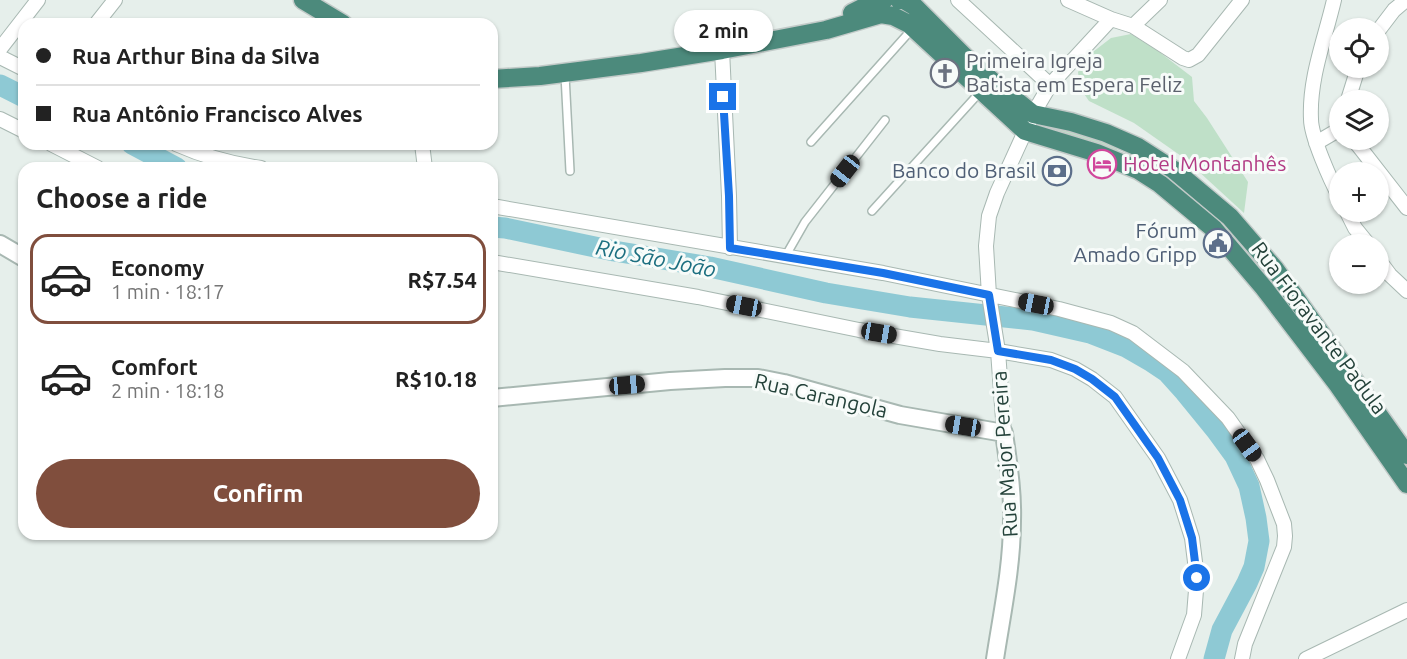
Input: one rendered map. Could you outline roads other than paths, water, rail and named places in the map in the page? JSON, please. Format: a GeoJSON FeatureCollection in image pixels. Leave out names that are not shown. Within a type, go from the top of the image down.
{"type":"FeatureCollection","features":[{"type":"Feature","properties":{"kind":"highway"},"geometry":{"type":"LineString","coordinates":[[303,0],[333,18]]}},
{"type":"Feature","properties":{"kind":"highway"},"geometry":{"type":"LineString","coordinates":[[899,0],[904,0],[914,6],[964,56],[1033,114]]}},
{"type":"Feature","properties":{"kind":"highway"},"geometry":{"type":"LineString","coordinates":[[825,30],[860,8],[876,1]]}},
{"type":"Feature","properties":{"kind":"highway"},"geometry":{"type":"LineString","coordinates":[[498,79],[564,73],[722,50],[825,30],[881,14],[899,18],[913,28],[1025,131]]}},
{"type":"Feature","properties":{"kind":"highway","name":"Rua Fioravante Padula"},"geometry":{"type":"LineString","coordinates":[[1033,114],[1088,128],[1138,147],[1174,170],[1230,217],[1275,269],[1407,455]]}},
{"type":"Feature","properties":{"kind":"highway","name":"Rua Fioravante Padula"},"geometry":{"type":"LineString","coordinates":[[1025,131],[1097,153],[1138,170],[1160,184],[1214,229],[1264,288],[1324,367],[1407,484]]}},
{"type":"Feature","properties":{"kind":"street"},"geometry":{"type":"LineString","coordinates":[[24,18],[38,0]]}},
{"type":"Feature","properties":{"kind":"street"},"geometry":{"type":"LineString","coordinates":[[101,18],[115,0]]}},
{"type":"Feature","properties":{"kind":"street"},"geometry":{"type":"LineString","coordinates":[[1068,0],[1133,26],[1189,60],[1198,55],[1242,0]]}},
{"type":"Feature","properties":{"kind":"street"},"geometry":{"type":"LineString","coordinates":[[1133,26],[1160,0]]}},
{"type":"Feature","properties":{"kind":"street"},"geometry":{"type":"LineString","coordinates":[[1329,173],[1316,143],[1310,121],[1312,88],[1334,0]]}},
{"type":"Feature","properties":{"kind":"street"},"geometry":{"type":"LineString","coordinates":[[1388,18],[1406,0]]}},
{"type":"Feature","properties":{"kind":"street"},"geometry":{"type":"LineString","coordinates":[[965,2],[1050,85]]}},
{"type":"Feature","properties":{"kind":"street","name":"Rua Major Pereira"},"geometry":{"type":"LineString","coordinates":[[995,659],[1010,568],[1012,519],[1010,472],[1004,433],[998,351],[989,299],[986,246],[989,216],[1025,131],[1050,85],[1111,19]]}},
{"type":"Feature","properties":{"kind":"street"},"geometry":{"type":"LineString","coordinates":[[0,49],[18,26]]}},
{"type":"Feature","properties":{"kind":"street"},"geometry":{"type":"LineString","coordinates":[[722,50],[730,248]]}},
{"type":"Feature","properties":{"kind":"street"},"geometry":{"type":"LineString","coordinates":[[0,57],[18,66]]}},
{"type":"Feature","properties":{"kind":"street"},"geometry":{"type":"LineString","coordinates":[[0,119],[18,128]]}},
{"type":"Feature","properties":{"kind":"street"},"geometry":{"type":"LineString","coordinates":[[1316,143],[1329,135]]}},
{"type":"Feature","properties":{"kind":"street"},"geometry":{"type":"LineString","coordinates":[[63,150],[86,162]]}},
{"type":"Feature","properties":{"kind":"street"},"geometry":{"type":"LineString","coordinates":[[193,150],[228,162]]}},
{"type":"Feature","properties":{"kind":"street"},"geometry":{"type":"LineString","coordinates":[[1362,150],[1407,208]]}},
{"type":"Feature","properties":{"kind":"street"},"geometry":{"type":"LineString","coordinates":[[498,207],[883,273],[989,299],[1059,309],[1111,323],[1133,333],[1183,370],[1227,418],[1257,459],[1284,524],[1284,547],[1245,644],[1242,659]]}},
{"type":"Feature","properties":{"kind":"street"},"geometry":{"type":"LineString","coordinates":[[0,244],[18,254]]}},
{"type":"Feature","properties":{"kind":"street"},"geometry":{"type":"LineString","coordinates":[[498,263],[698,297],[859,330],[1051,360],[1075,369],[1115,397],[1158,458],[1180,500],[1192,538],[1197,578],[1194,615],[1178,659]]}},
{"type":"Feature","properties":{"kind":"street"},"geometry":{"type":"LineString","coordinates":[[1389,274],[1407,291]]}},
{"type":"Feature","properties":{"kind":"street","name":"Rua Carangola"},"geometry":{"type":"LineString","coordinates":[[498,397],[670,381],[758,378],[900,415],[1004,433]]}},
{"type":"Feature","properties":{"kind":"street"},"geometry":{"type":"LineString","coordinates":[[1306,659],[1407,610]]}},
{"type":"Feature","properties":{"kind":"lane"},"geometry":{"type":"LineString","coordinates":[[811,142],[913,28]]}},
{"type":"Feature","properties":{"kind":"lane"},"geometry":{"type":"LineString","coordinates":[[564,73],[570,171]]}},
{"type":"Feature","properties":{"kind":"lane"},"geometry":{"type":"LineString","coordinates":[[872,212],[981,91]]}},
{"type":"Feature","properties":{"kind":"lane"},"geometry":{"type":"LineString","coordinates":[[785,257],[805,222],[885,120]]}},
{"type":"Feature","properties":{"kind":"waterway","name":"Rio São João"},"geometry":{"type":"LineString","coordinates":[[0,85],[18,94]]}},
{"type":"Feature","properties":{"kind":"waterway","name":"Rio São João"},"geometry":{"type":"LineString","coordinates":[[143,150],[166,162]]}},
{"type":"Feature","properties":{"kind":"waterway","name":"Rio São João"},"geometry":{"type":"LineString","coordinates":[[498,227],[614,251],[710,267],[826,293],[910,307],[1033,320],[1090,333],[1126,347],[1152,362],[1167,372],[1185,392],[1235,456],[1249,486],[1256,518],[1259,541],[1254,567],[1222,630],[1214,659]]}},
{"type":"Feature","properties":{"kind":"place","name":"Primeira Igreja Batista em Espera Feliz"},"geometry":{"type":"Point","coordinates":[945,73]}},
{"type":"Feature","properties":{"kind":"place","name":"Hotel Montanhês"},"geometry":{"type":"Point","coordinates":[1102,164]}},
{"type":"Feature","properties":{"kind":"place","name":"Banco do Brasil"},"geometry":{"type":"Point","coordinates":[1057,171]}},
{"type":"Feature","properties":{"kind":"place","name":"Fórum Amado Gripp"},"geometry":{"type":"Point","coordinates":[1218,243]}}]}
